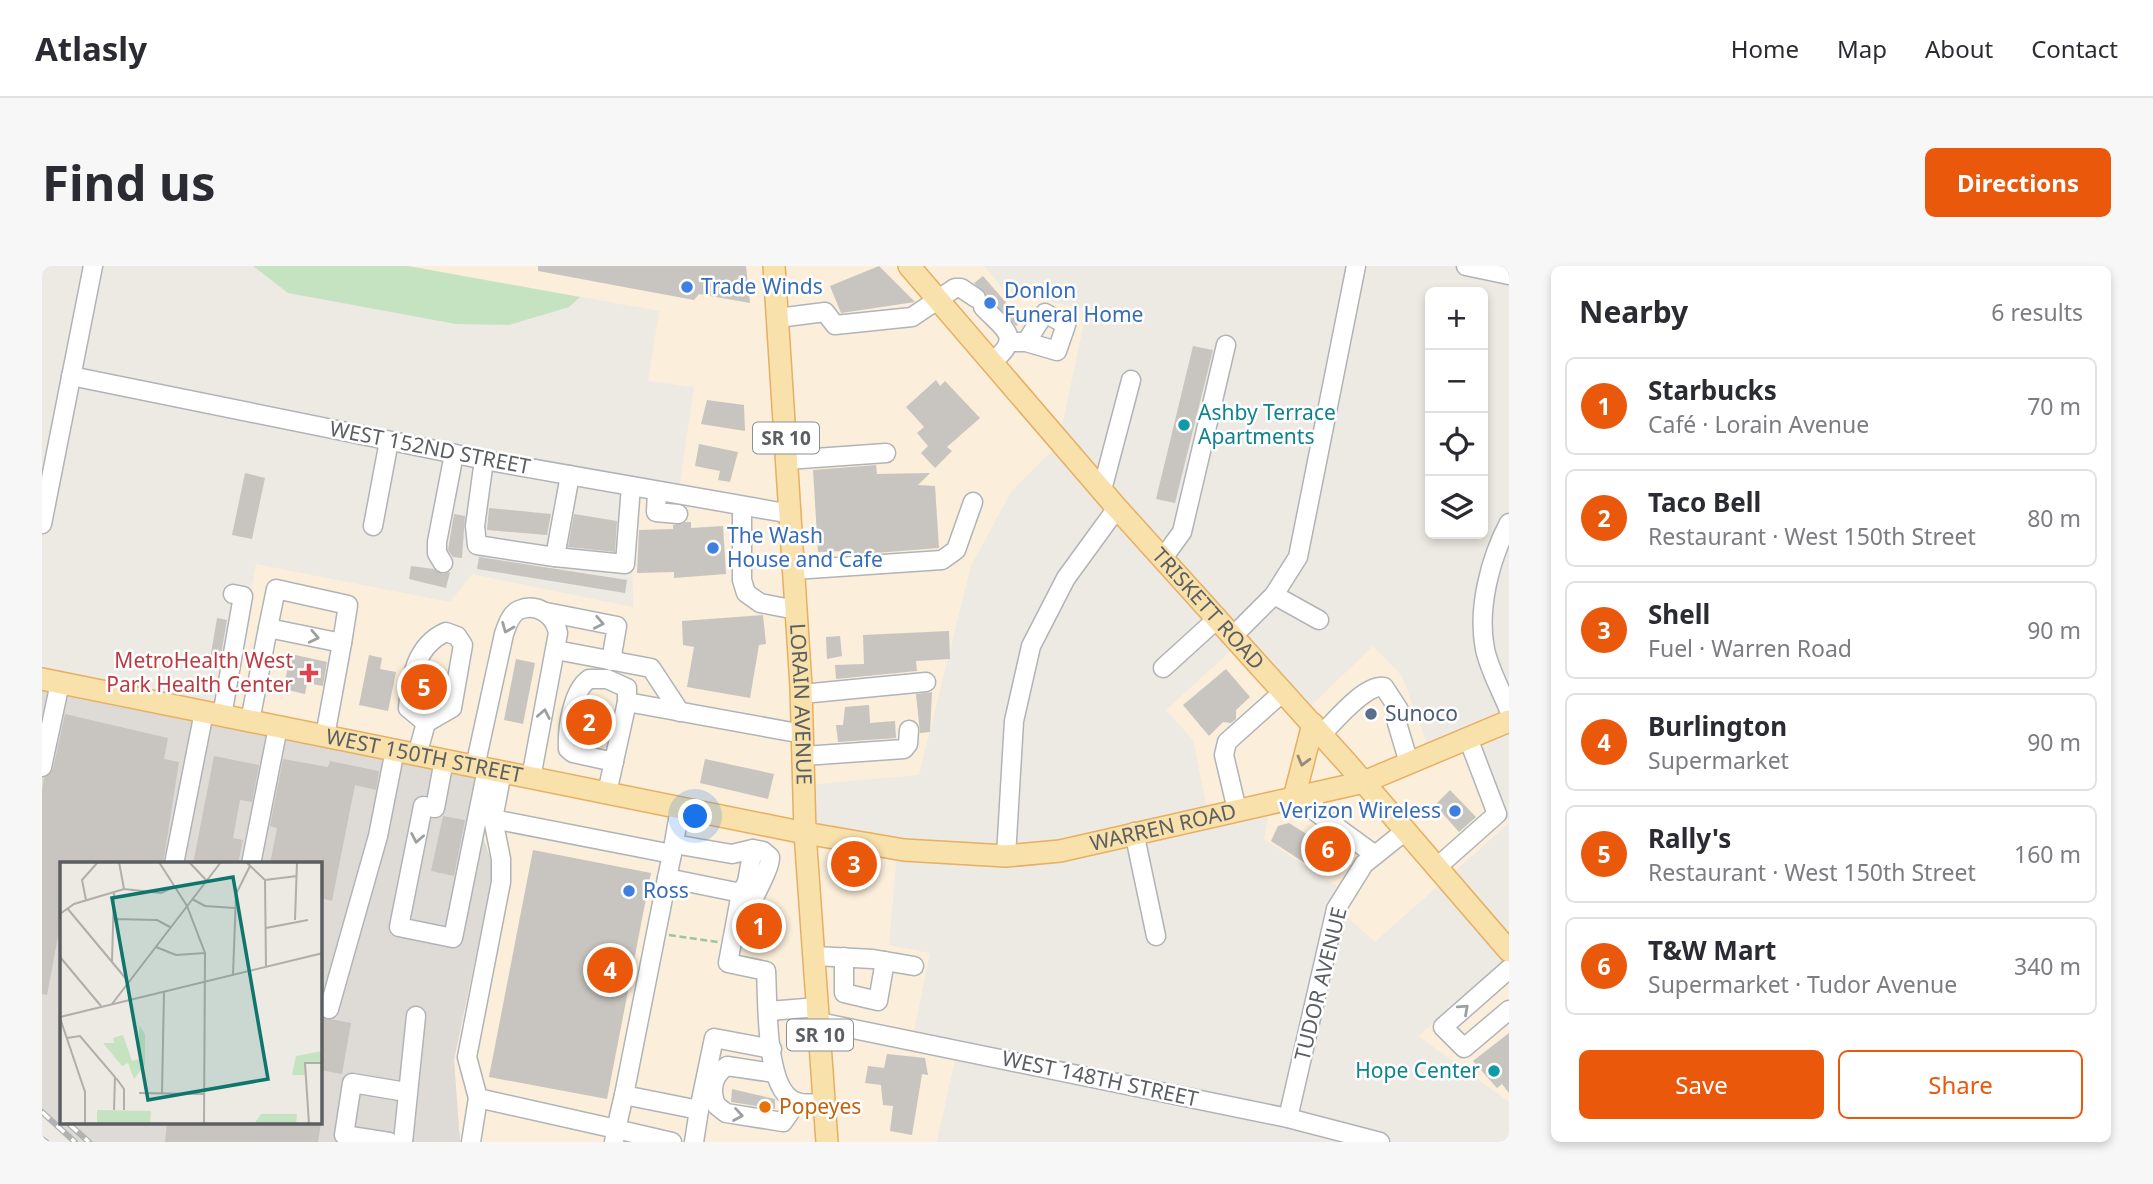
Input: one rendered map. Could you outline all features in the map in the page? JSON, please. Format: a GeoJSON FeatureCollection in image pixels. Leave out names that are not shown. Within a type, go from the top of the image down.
{"type":"FeatureCollection","features":[{"type":"Feature","properties":{"kind":"main road","name":"LORAIN AVENUE"},"geometry":{"type":"LineString","coordinates":[[774,266],[802,694],[805,833],[827,1142]]}},
{"type":"Feature","properties":{"kind":"main road","name":"TRISKETT ROAD"},"geometry":{"type":"LineString","coordinates":[[912,267],[1102,490],[1284,691],[1509,951]]}},
{"type":"Feature","properties":{"kind":"main road","name":"WEST 150TH STREET"},"geometry":{"type":"LineString","coordinates":[[51,681],[805,833]]}},
{"type":"Feature","properties":{"kind":"main road","name":"WARREN ROAD"},"geometry":{"type":"LineString","coordinates":[[805,833],[904,850],[1006,856],[1060,850],[1364,782],[1509,721]]}},
{"type":"Feature","properties":{"kind":"main road"},"geometry":{"type":"LineString","coordinates":[[1302,796],[1317,729]]}},
{"type":"Feature","properties":{"kind":"street"},"geometry":{"type":"LineString","coordinates":[[42,524],[93,266]]}},
{"type":"Feature","properties":{"kind":"street"},"geometry":{"type":"LineString","coordinates":[[1234,635],[1274,595],[1298,557],[1356,266]]}},
{"type":"Feature","properties":{"kind":"street"},"geometry":{"type":"LineString","coordinates":[[1466,266],[1509,275]]}},
{"type":"Feature","properties":{"kind":"street"},"geometry":{"type":"LineString","coordinates":[[778,318],[825,312],[835,325],[874,319],[894,320],[912,317],[938,299],[961,288],[1018,342],[992,362]]}},
{"type":"Feature","properties":{"kind":"street"},"geometry":{"type":"LineString","coordinates":[[1163,558],[1182,532],[1226,345]]}},
{"type":"Feature","properties":{"kind":"street","name":"WEST 152ND STREET"},"geometry":{"type":"LineString","coordinates":[[71,376],[484,460],[791,514]]}},
{"type":"Feature","properties":{"kind":"street"},"geometry":{"type":"LineString","coordinates":[[1102,490],[1131,380]]}},
{"type":"Feature","properties":{"kind":"street"},"geometry":{"type":"LineString","coordinates":[[373,526],[389,441]]}},
{"type":"Feature","properties":{"kind":"street"},"geometry":{"type":"LineString","coordinates":[[787,460],[886,453]]}},
{"type":"Feature","properties":{"kind":"street"},"geometry":{"type":"LineString","coordinates":[[443,563],[437,552],[437,542],[454,454]]}},
{"type":"Feature","properties":{"kind":"street"},"geometry":{"type":"LineString","coordinates":[[484,460],[475,526],[477,545],[625,564],[631,486]]}},
{"type":"Feature","properties":{"kind":"street"},"geometry":{"type":"LineString","coordinates":[[555,557],[570,475]]}},
{"type":"Feature","properties":{"kind":"street"},"geometry":{"type":"LineString","coordinates":[[657,491],[647,512],[678,514]]}},
{"type":"Feature","properties":{"kind":"street"},"geometry":{"type":"LineString","coordinates":[[794,570],[942,560],[956,550],[973,502]]}},
{"type":"Feature","properties":{"kind":"street"},"geometry":{"type":"LineString","coordinates":[[742,506],[742,580],[746,593],[760,603],[796,610]]}},
{"type":"Feature","properties":{"kind":"street"},"geometry":{"type":"LineString","coordinates":[[1006,856],[1014,720],[1031,646],[1066,578],[1118,508]]}},
{"type":"Feature","properties":{"kind":"street"},"geometry":{"type":"LineString","coordinates":[[1509,523],[1491,569],[1483,616],[1485,650],[1509,710]]}},
{"type":"Feature","properties":{"kind":"street"},"geometry":{"type":"LineString","coordinates":[[250,721],[276,589],[348,606],[326,736]]}},
{"type":"Feature","properties":{"kind":"street"},"geometry":{"type":"LineString","coordinates":[[175,862],[243,596],[233,594]]}},
{"type":"Feature","properties":{"kind":"street"},"geometry":{"type":"LineString","coordinates":[[1274,595],[1320,620]]}},
{"type":"Feature","properties":{"kind":"street"},"geometry":{"type":"LineString","coordinates":[[444,761],[435,808],[423,806],[399,927],[453,938],[488,769],[504,634],[511,618],[519,610],[534,608],[617,626],[611,661]]}},
{"type":"Feature","properties":{"kind":"street"},"geometry":{"type":"LineString","coordinates":[[531,778],[556,650],[556,621],[547,612]]}},
{"type":"Feature","properties":{"kind":"street"},"geometry":{"type":"LineString","coordinates":[[1163,668],[1218,618]]}},
{"type":"Feature","properties":{"kind":"street"},"geometry":{"type":"LineString","coordinates":[[268,628],[342,643]]}},
{"type":"Feature","properties":{"kind":"street"},"geometry":{"type":"LineString","coordinates":[[446,632],[457,636],[463,645],[457,691],[452,708],[440,718],[426,723],[408,708],[410,688],[424,648],[434,637],[446,632]]}},
{"type":"Feature","properties":{"kind":"street"},"geometry":{"type":"LineString","coordinates":[[556,650],[651,668],[680,712]]}},
{"type":"Feature","properties":{"kind":"street"},"geometry":{"type":"LineString","coordinates":[[607,793],[614,762],[627,702],[627,688],[607,679],[589,679],[578,690],[568,749],[573,753],[614,762]]}},
{"type":"Feature","properties":{"kind":"street"},"geometry":{"type":"LineString","coordinates":[[42,766],[51,681]]}},
{"type":"Feature","properties":{"kind":"street"},"geometry":{"type":"LineString","coordinates":[[802,694],[926,682]]}},
{"type":"Feature","properties":{"kind":"street"},"geometry":{"type":"LineString","coordinates":[[1317,729],[1368,691],[1377,686],[1384,687],[1399,710],[1397,723],[1409,763]]}},
{"type":"Feature","properties":{"kind":"street"},"geometry":{"type":"LineString","coordinates":[[1237,810],[1224,755],[1227,742],[1284,691]]}},
{"type":"Feature","properties":{"kind":"street"},"geometry":{"type":"LineString","coordinates":[[627,702],[803,734]]}},
{"type":"Feature","properties":{"kind":"street"},"geometry":{"type":"LineString","coordinates":[[417,755],[426,723]]}},
{"type":"Feature","properties":{"kind":"street"},"geometry":{"type":"LineString","coordinates":[[251,862],[278,727]]}},
{"type":"Feature","properties":{"kind":"street"},"geometry":{"type":"LineString","coordinates":[[804,756],[904,749],[908,744],[909,730]]}},
{"type":"Feature","properties":{"kind":"street"},"geometry":{"type":"LineString","coordinates":[[1436,868],[1497,814],[1468,738]]}},
{"type":"Feature","properties":{"kind":"street"},"geometry":{"type":"LineString","coordinates":[[329,1009],[374,849],[395,750]]}},
{"type":"Feature","properties":{"kind":"street"},"geometry":{"type":"LineString","coordinates":[[471,1142],[478,1098],[467,1057],[501,882],[488,769]]}},
{"type":"Feature","properties":{"kind":"street"},"geometry":{"type":"LineString","coordinates":[[1302,796],[1316,812],[1375,855]]}},
{"type":"Feature","properties":{"kind":"street"},"geometry":{"type":"LineString","coordinates":[[615,1135],[680,808]]}},
{"type":"Feature","properties":{"kind":"street"},"geometry":{"type":"LineString","coordinates":[[493,819],[673,849],[732,854],[753,849],[763,851],[770,857],[771,866],[755,890],[744,920],[735,964]]}},
{"type":"Feature","properties":{"kind":"street"},"geometry":{"type":"LineString","coordinates":[[1134,832],[1157,936]]}},
{"type":"Feature","properties":{"kind":"street","name":"TUDOR AVENUE"},"geometry":{"type":"LineString","coordinates":[[1288,1118],[1336,909],[1364,864],[1404,832]]}},
{"type":"Feature","properties":{"kind":"street"},"geometry":{"type":"LineString","coordinates":[[753,849],[747,882],[741,893],[728,963],[766,971],[774,1073],[783,1091],[797,1102],[825,1103]]}},
{"type":"Feature","properties":{"kind":"street"},"geometry":{"type":"LineString","coordinates":[[667,878],[741,893]]}},
{"type":"Feature","properties":{"kind":"street"},"geometry":{"type":"LineString","coordinates":[[815,956],[886,961],[914,966]]}},
{"type":"Feature","properties":{"kind":"street"},"geometry":{"type":"LineString","coordinates":[[844,957],[844,993],[878,1002]]}},
{"type":"Feature","properties":{"kind":"street"},"geometry":{"type":"LineString","coordinates":[[872,1032],[886,961]]}},
{"type":"Feature","properties":{"kind":"street"},"geometry":{"type":"LineString","coordinates":[[1509,968],[1443,1027],[1464,1048],[1509,1010]]}},
{"type":"Feature","properties":{"kind":"street","name":"WEST 148TH STREET"},"geometry":{"type":"LineString","coordinates":[[769,1011],[819,1014],[872,1032],[1288,1118],[1380,1142]]}},
{"type":"Feature","properties":{"kind":"street"},"geometry":{"type":"LineString","coordinates":[[403,1142],[416,1016]]}},
{"type":"Feature","properties":{"kind":"street"},"geometry":{"type":"LineString","coordinates":[[694,1142],[714,1038],[772,1049]]}},
{"type":"Feature","properties":{"kind":"street"},"geometry":{"type":"LineString","coordinates":[[710,1059],[727,1066],[774,1073]]}},
{"type":"Feature","properties":{"kind":"street"},"geometry":{"type":"LineString","coordinates":[[727,1066],[716,1077],[712,1091],[716,1105],[726,1113],[783,1122],[797,1102]]}},
{"type":"Feature","properties":{"kind":"street"},"geometry":{"type":"LineString","coordinates":[[389,1142],[344,1135],[352,1083],[407,1092]]}},
{"type":"Feature","properties":{"kind":"street"},"geometry":{"type":"LineString","coordinates":[[624,1095],[699,1110]]}},
{"type":"Feature","properties":{"kind":"street"},"geometry":{"type":"LineString","coordinates":[[478,1098],[615,1135],[672,1142]]}},
{"type":"Feature","properties":{"kind":"path"},"geometry":{"type":"LineString","coordinates":[[665,934],[722,943]]}},
{"type":"Feature","properties":{"kind":"shaded area"},"geometry":{"type":"Polygon","coordinates":[[[408,266],[984,266],[1007,293],[1087,309],[1058,445],[1011,492],[971,566],[919,775],[808,785],[812,839],[897,856],[889,945],[930,953],[911,1046],[956,1055],[937,1142],[460,1142],[454,1060],[494,869],[227,711],[256,564],[450,602],[472,574],[633,607],[631,480],[679,488],[694,387],[648,381],[659,311],[408,266]]]}},
{"type":"Feature","properties":{"kind":"shaded area"},"geometry":{"type":"Polygon","coordinates":[[[1236,646],[1300,716],[1373,646],[1402,676],[1428,746],[1473,727],[1509,823],[1375,942],[1332,904],[1339,888],[1264,839],[1270,807],[1209,820],[1193,740],[1166,710],[1236,646]]]}},
{"type":"Feature","properties":{"kind":"shaded area"},"geometry":{"type":"Polygon","coordinates":[[[42,676],[495,765],[481,831],[494,869],[454,1060],[460,1142],[79,1142],[42,1108],[42,676]]]}},
{"type":"Feature","properties":{"kind":"shaded area"},"geometry":{"type":"Polygon","coordinates":[[[1509,957],[1509,1102],[1418,1036],[1509,957]]]}},
{"type":"Feature","properties":{"kind":"green space"},"geometry":{"type":"Polygon","coordinates":[[[253,266],[408,266],[580,297],[569,307],[509,325],[456,324],[288,293],[253,266]]]}},
{"type":"Feature","properties":{"kind":"building","name":"Trade Winds"},"geometry":{"type":"Polygon","coordinates":[[[538,266],[746,266],[750,303],[699,294],[694,300],[538,271],[538,266]]]}},
{"type":"Feature","properties":{"kind":"building"},"geometry":{"type":"Polygon","coordinates":[[[879,266],[915,302],[841,313],[830,286],[879,266]]]}},
{"type":"Feature","properties":{"kind":"building"},"geometry":{"type":"Polygon","coordinates":[[[983,276],[1022,321],[1016,326],[974,283],[983,276]]]}},
{"type":"Feature","properties":{"kind":"building","name":"Ashby Terrace Apartments"},"geometry":{"type":"Polygon","coordinates":[[[1193,346],[1213,350],[1175,503],[1156,499],[1193,346]]]}},
{"type":"Feature","properties":{"kind":"building"},"geometry":{"type":"Polygon","coordinates":[[[936,380],[940,386],[945,381],[980,418],[947,447],[952,451],[935,468],[921,453],[928,446],[917,433],[924,427],[906,407],[936,380]]]}},
{"type":"Feature","properties":{"kind":"building"},"geometry":{"type":"Polygon","coordinates":[[[707,400],[744,405],[745,431],[701,424],[707,400]]]}},
{"type":"Feature","properties":{"kind":"building"},"geometry":{"type":"Polygon","coordinates":[[[699,444],[738,452],[730,482],[718,480],[720,471],[695,466],[699,444]]]}},
{"type":"Feature","properties":{"kind":"building"},"geometry":{"type":"Polygon","coordinates":[[[876,465],[877,474],[930,473],[918,485],[935,486],[939,548],[849,555],[844,551],[818,552],[813,470],[876,465]]]}},
{"type":"Feature","properties":{"kind":"building"},"geometry":{"type":"Polygon","coordinates":[[[245,473],[265,478],[252,539],[232,535],[245,473]]]}},
{"type":"Feature","properties":{"kind":"building"},"geometry":{"type":"Polygon","coordinates":[[[489,508],[551,514],[547,535],[487,530],[489,508]]]}},
{"type":"Feature","properties":{"kind":"building"},"geometry":{"type":"Polygon","coordinates":[[[454,514],[465,516],[462,558],[453,557],[448,550],[454,514]]]}},
{"type":"Feature","properties":{"kind":"building"},"geometry":{"type":"Polygon","coordinates":[[[574,514],[617,521],[615,552],[568,547],[574,514]]]}},
{"type":"Feature","properties":{"kind":"building"},"geometry":{"type":"Polygon","coordinates":[[[691,522],[691,528],[723,526],[726,574],[674,578],[674,572],[637,573],[639,530],[673,529],[673,525],[691,522]]]}},
{"type":"Feature","properties":{"kind":"building"},"geometry":{"type":"Polygon","coordinates":[[[479,557],[627,580],[625,593],[477,569],[479,557]]]}},
{"type":"Feature","properties":{"kind":"building"},"geometry":{"type":"Polygon","coordinates":[[[411,566],[434,569],[443,574],[450,572],[446,588],[409,579],[411,566]]]}},
{"type":"Feature","properties":{"kind":"building"},"geometry":{"type":"Polygon","coordinates":[[[763,615],[766,644],[759,645],[750,698],[687,687],[694,647],[683,645],[682,621],[763,615]]]}},
{"type":"Feature","properties":{"kind":"building"},"geometry":{"type":"Polygon","coordinates":[[[217,618],[227,620],[220,661],[210,659],[217,618]]]}},
{"type":"Feature","properties":{"kind":"building"},"geometry":{"type":"Polygon","coordinates":[[[949,631],[950,659],[916,661],[917,671],[836,679],[835,665],[864,664],[863,635],[949,631]]]}},
{"type":"Feature","properties":{"kind":"building"},"geometry":{"type":"Polygon","coordinates":[[[840,636],[842,656],[827,659],[826,637],[840,636]]]}},
{"type":"Feature","properties":{"kind":"building","name":"MetroHealth West Park Health Center"},"geometry":{"type":"Polygon","coordinates":[[[291,654],[327,662],[323,686],[307,683],[305,694],[283,689],[291,654]]]}},
{"type":"Feature","properties":{"kind":"building"},"geometry":{"type":"Polygon","coordinates":[[[369,655],[382,658],[380,669],[396,672],[388,711],[359,705],[369,655]]]}},
{"type":"Feature","properties":{"kind":"building"},"geometry":{"type":"Polygon","coordinates":[[[516,659],[535,663],[523,724],[504,720],[516,659]]]}},
{"type":"Feature","properties":{"kind":"building"},"geometry":{"type":"Polygon","coordinates":[[[428,666],[432,666],[425,708],[420,703],[428,666]]]}},
{"type":"Feature","properties":{"kind":"building"},"geometry":{"type":"Polygon","coordinates":[[[1226,669],[1250,697],[1236,710],[1236,719],[1231,723],[1223,722],[1209,736],[1183,705],[1226,669]]]}},
{"type":"Feature","properties":{"kind":"building"},"geometry":{"type":"Polygon","coordinates":[[[932,692],[930,732],[920,733],[916,694],[932,692]]]}},
{"type":"Feature","properties":{"kind":"building"},"geometry":{"type":"Polygon","coordinates":[[[587,700],[600,702],[593,744],[579,742],[587,700]]]}},
{"type":"Feature","properties":{"kind":"building"},"geometry":{"type":"Polygon","coordinates":[[[869,705],[870,723],[895,721],[896,738],[838,742],[836,725],[843,725],[845,707],[869,705]]]}},
{"type":"Feature","properties":{"kind":"building"},"geometry":{"type":"Polygon","coordinates":[[[65,714],[168,738],[164,759],[179,762],[163,862],[60,862],[60,926],[47,995],[42,994],[42,791],[44,778],[53,769],[65,714]]]}},
{"type":"Feature","properties":{"kind":"building"},"geometry":{"type":"Polygon","coordinates":[[[214,756],[259,765],[252,802],[240,800],[233,838],[243,840],[238,862],[193,862],[214,756]]]}},
{"type":"Feature","properties":{"kind":"building"},"geometry":{"type":"Polygon","coordinates":[[[283,759],[328,767],[330,761],[379,771],[376,790],[355,785],[332,901],[322,898],[322,862],[270,862],[277,828],[270,826],[283,759]]]}},
{"type":"Feature","properties":{"kind":"building"},"geometry":{"type":"Polygon","coordinates":[[[705,759],[774,774],[768,799],[700,783],[705,759]]]}},
{"type":"Feature","properties":{"kind":"building","name":"Verizon Wireless"},"geometry":{"type":"Polygon","coordinates":[[[1450,790],[1476,817],[1459,832],[1435,805],[1450,790]]]}},
{"type":"Feature","properties":{"kind":"building"},"geometry":{"type":"Polygon","coordinates":[[[443,816],[465,820],[454,876],[431,871],[443,816]]]}},
{"type":"Feature","properties":{"kind":"building"},"geometry":{"type":"Polygon","coordinates":[[[1289,823],[1343,857],[1333,874],[1325,876],[1271,841],[1278,826],[1289,823]]]}},
{"type":"Feature","properties":{"kind":"building"},"geometry":{"type":"Polygon","coordinates":[[[533,850],[651,873],[607,1099],[489,1077],[533,850]]]}},
{"type":"Feature","properties":{"kind":"building"},"geometry":{"type":"Polygon","coordinates":[[[762,907],[774,909],[766,947],[744,942],[747,926],[753,924],[762,907]]]}},
{"type":"Feature","properties":{"kind":"building"},"geometry":{"type":"Polygon","coordinates":[[[322,1017],[351,1023],[342,1074],[322,1070],[322,1017]]]}},
{"type":"Feature","properties":{"kind":"building"},"geometry":{"type":"Polygon","coordinates":[[[1509,1033],[1509,1093],[1502,1084],[1497,1088],[1473,1061],[1509,1033]]]}},
{"type":"Feature","properties":{"kind":"building"},"geometry":{"type":"Polygon","coordinates":[[[887,1054],[925,1058],[928,1075],[922,1074],[912,1135],[890,1131],[893,1106],[883,1105],[881,1085],[865,1083],[868,1066],[884,1068],[887,1054]]]}},
{"type":"Feature","properties":{"kind":"building"},"geometry":{"type":"Polygon","coordinates":[[[732,1089],[775,1099],[775,1109],[731,1102],[732,1089]]]}},
{"type":"Feature","properties":{"kind":"building"},"geometry":{"type":"Polygon","coordinates":[[[167,1124],[321,1124],[318,1142],[165,1142],[167,1124]]]}},
{"type":"Feature","properties":{"kind":"railway"},"geometry":{"type":"LineString","coordinates":[[42,1112],[75,1142]]}},
{"type":"Feature","properties":{"kind":"railway"},"geometry":{"type":"LineString","coordinates":[[70,1125],[89,1142]]}},
{"type":"Feature","properties":{"kind":"railway"},"geometry":{"type":"LineString","coordinates":[[42,1139],[46,1142]]}},
{"type":"Feature","properties":{"kind":"place","name":"Trade Winds"},"geometry":{"type":"Point","coordinates":[687,287]}},
{"type":"Feature","properties":{"kind":"place","name":"Donlon Funeral Home"},"geometry":{"type":"Point","coordinates":[990,303]}},
{"type":"Feature","properties":{"kind":"place","name":"Ashby Terrace Apartments"},"geometry":{"type":"Point","coordinates":[1184,425]}},
{"type":"Feature","properties":{"kind":"place","name":"The Wash House and Cafe"},"geometry":{"type":"Point","coordinates":[713,548]}},
{"type":"Feature","properties":{"kind":"place","name":"MetroHealth West Park Health Center"},"geometry":{"type":"Point","coordinates":[309,673]}},
{"type":"Feature","properties":{"kind":"place","name":"Rally's"},"geometry":{"type":"Point","coordinates":[424,687]}},
{"type":"Feature","properties":{"kind":"place","name":"Sunoco"},"geometry":{"type":"Point","coordinates":[1371,714]}},
{"type":"Feature","properties":{"kind":"place","name":"Taco Bell"},"geometry":{"type":"Point","coordinates":[589,722]}},
{"type":"Feature","properties":{"kind":"place","name":"Verizon Wireless"},"geometry":{"type":"Point","coordinates":[1455,811]}},
{"type":"Feature","properties":{"kind":"place","name":"T&W Mart"},"geometry":{"type":"Point","coordinates":[1328,849]}},
{"type":"Feature","properties":{"kind":"place","name":"Shell"},"geometry":{"type":"Point","coordinates":[854,864]}},
{"type":"Feature","properties":{"kind":"place","name":"Ross"},"geometry":{"type":"Point","coordinates":[629,891]}},
{"type":"Feature","properties":{"kind":"place","name":"Starbucks"},"geometry":{"type":"Point","coordinates":[759,926]}},
{"type":"Feature","properties":{"kind":"place","name":"Burlington"},"geometry":{"type":"Point","coordinates":[610,970]}},
{"type":"Feature","properties":{"kind":"place","name":"Hope Center"},"geometry":{"type":"Point","coordinates":[1494,1071]}},
{"type":"Feature","properties":{"kind":"place","name":"Popeyes"},"geometry":{"type":"Point","coordinates":[765,1107]}}]}
